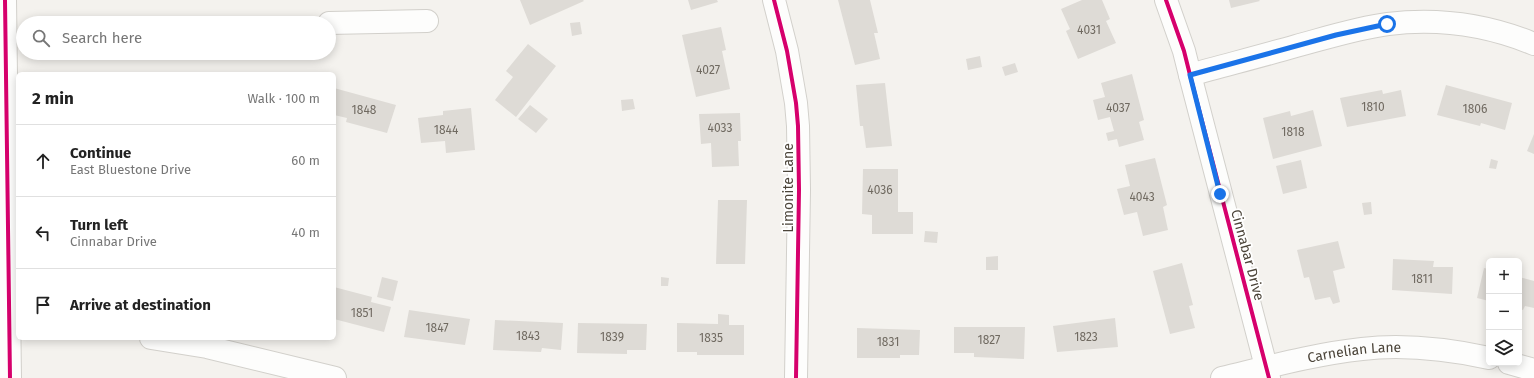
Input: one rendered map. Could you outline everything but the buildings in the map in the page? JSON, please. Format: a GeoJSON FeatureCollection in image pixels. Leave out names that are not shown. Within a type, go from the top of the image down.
{"type":"FeatureCollection","features":[{"type":"Feature","properties":{"kind":"street"},"geometry":{"type":"LineString","coordinates":[[5,0],[14,29],[9,333],[10,378]]}},
{"type":"Feature","properties":{"kind":"street","name":"Limonite Lane"},"geometry":{"type":"LineString","coordinates":[[774,0],[787,51],[796,103],[798,126],[799,198],[796,378]]}},
{"type":"Feature","properties":{"kind":"street","name":"Cinnabar Drive"},"geometry":{"type":"LineString","coordinates":[[1166,0],[1184,51],[1267,373]]}},
{"type":"Feature","properties":{"kind":"street"},"geometry":{"type":"LineString","coordinates":[[336,23],[427,21]]}},
{"type":"Feature","properties":{"kind":"street"},"geometry":{"type":"LineString","coordinates":[[1190,75],[1336,35],[1398,23],[1424,22],[1468,25],[1508,34],[1534,44]]}},
{"type":"Feature","properties":{"kind":"street"},"geometry":{"type":"LineString","coordinates":[[163,340],[207,347],[335,378]]}},
{"type":"Feature","properties":{"kind":"street","name":"Carnelian Lane"},"geometry":{"type":"LineString","coordinates":[[1222,378],[1267,373],[1329,353],[1362,348],[1389,347],[1438,349],[1486,357]]}},
{"type":"Feature","properties":{"kind":"street"},"geometry":{"type":"LineString","coordinates":[[1520,366],[1534,370]]}},
{"type":"Feature","properties":{"kind":"cycle path"},"geometry":{"type":"LineString","coordinates":[[5,0],[10,378]]}},
{"type":"Feature","properties":{"kind":"cycle path"},"geometry":{"type":"LineString","coordinates":[[774,0],[787,51],[796,103],[798,126],[799,190],[796,378]]}},
{"type":"Feature","properties":{"kind":"cycle path"},"geometry":{"type":"LineString","coordinates":[[1166,0],[1184,51],[1269,378]]}},
{"type":"Feature","properties":{"kind":"route"},"geometry":{"type":"LineString","coordinates":[[1220,194],[1190,75],[1336,35],[1387,24]]}}]}
